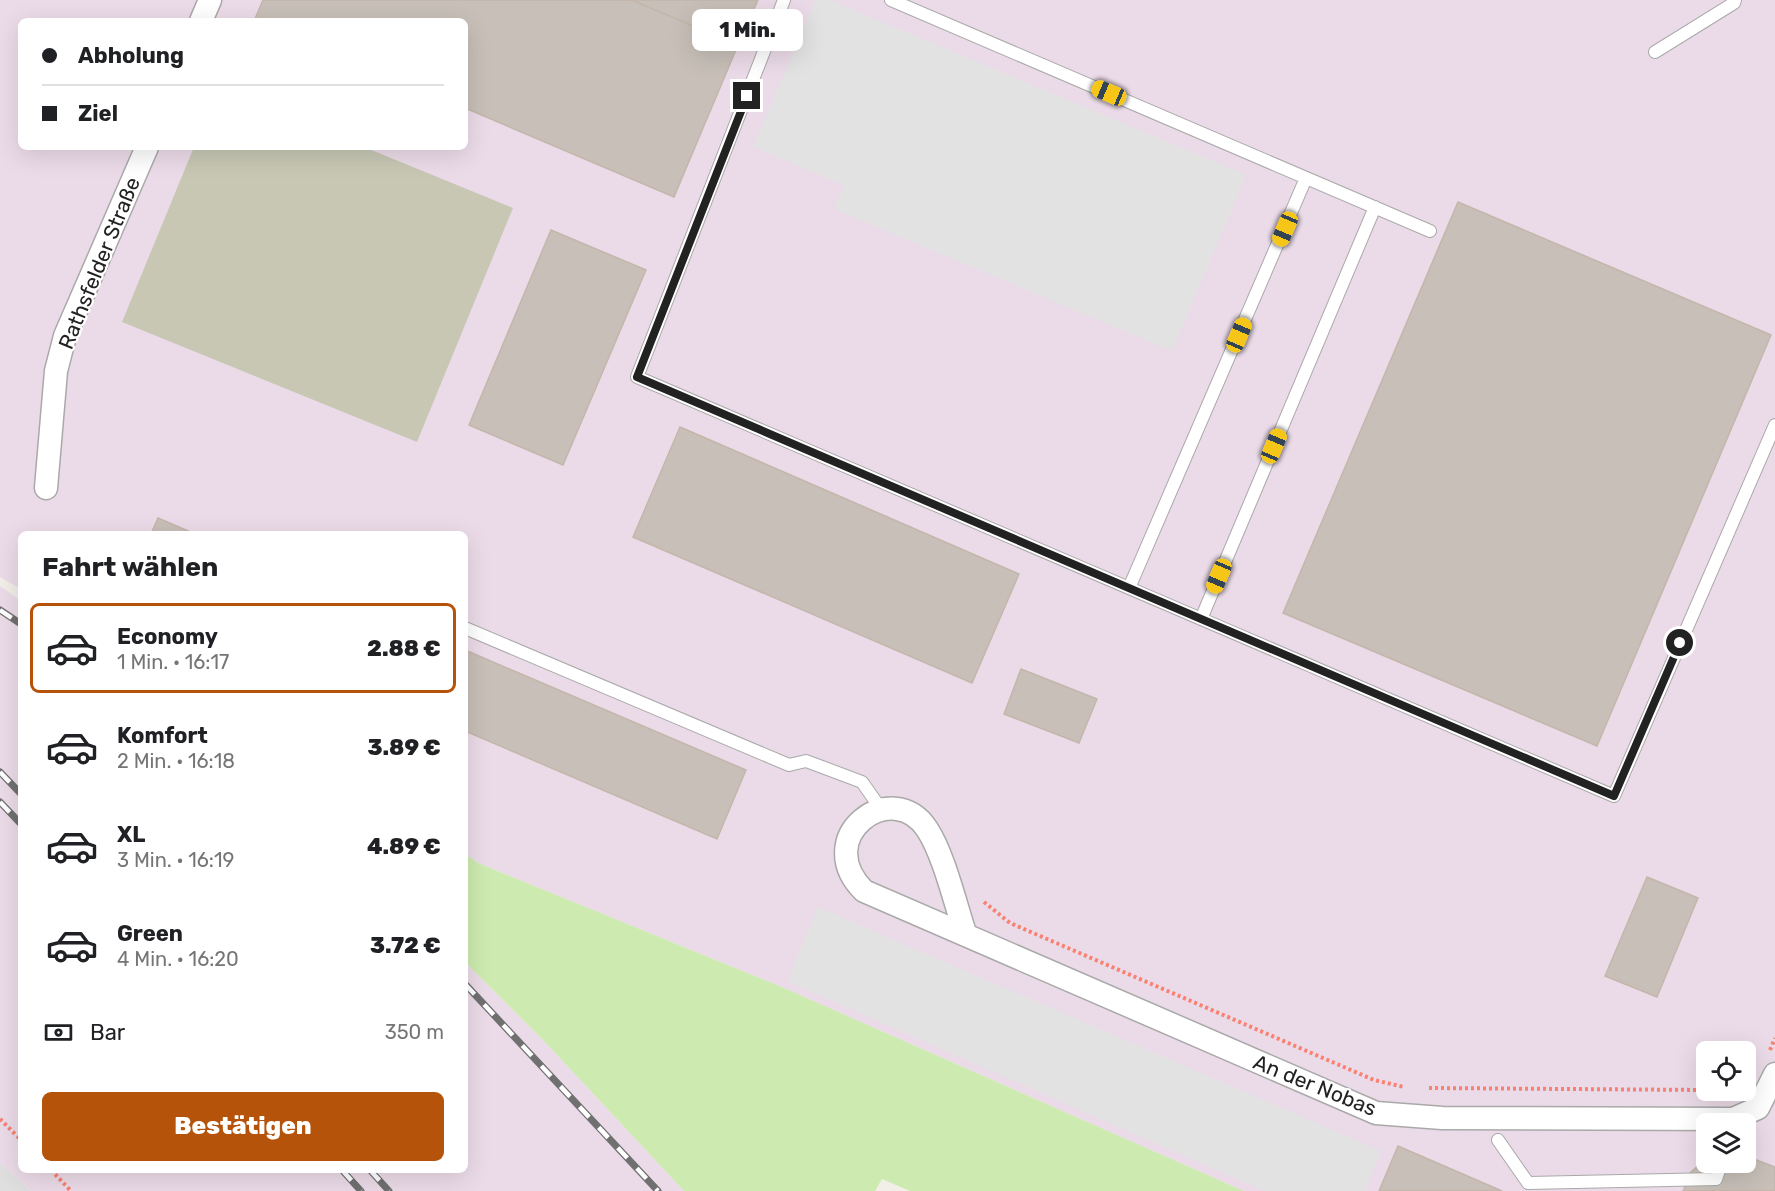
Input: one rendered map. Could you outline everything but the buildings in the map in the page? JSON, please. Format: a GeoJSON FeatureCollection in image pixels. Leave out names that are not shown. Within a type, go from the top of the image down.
{"type":"FeatureCollection","features":[{"type":"Feature","properties":{"kind":"street"},"geometry":{"type":"LineString","coordinates":[[202,18],[210,0]]}},
{"type":"Feature","properties":{"kind":"street","name":"Rathsfelder Straße"},"geometry":{"type":"LineString","coordinates":[[46,488],[56,371],[65,336],[146,150]]}},
{"type":"Feature","properties":{"kind":"street"},"geometry":{"type":"LineString","coordinates":[[882,810],[905,810],[926,828],[965,933]]}},
{"type":"Feature","properties":{"kind":"street","name":"An der Nobas"},"geometry":{"type":"LineString","coordinates":[[882,810],[864,816],[850,834],[845,850],[846,867],[852,879],[864,891],[1376,1113],[1442,1118],[1696,1121]]}},
{"type":"Feature","properties":{"kind":"street","name":"An der Nobas"},"geometry":{"type":"LineString","coordinates":[[1748,1113],[1758,1108],[1775,1074]]}},
{"type":"Feature","properties":{"kind":"lane"},"geometry":{"type":"LineString","coordinates":[[784,0],[637,377],[1614,796],[1775,424]]}},
{"type":"Feature","properties":{"kind":"lane"},"geometry":{"type":"LineString","coordinates":[[891,0],[1430,231]]}},
{"type":"Feature","properties":{"kind":"lane"},"geometry":{"type":"LineString","coordinates":[[1655,52],[1734,3],[1735,0]]}},
{"type":"Feature","properties":{"kind":"lane"},"geometry":{"type":"LineString","coordinates":[[1129,588],[1306,178]]}},
{"type":"Feature","properties":{"kind":"lane"},"geometry":{"type":"LineString","coordinates":[[1201,619],[1375,207]]}},
{"type":"Feature","properties":{"kind":"lane"},"geometry":{"type":"LineString","coordinates":[[468,629],[789,765],[806,761],[862,782],[882,810]]}},
{"type":"Feature","properties":{"kind":"lane"},"geometry":{"type":"LineString","coordinates":[[1498,1140],[1528,1183],[1716,1179],[1718,1173]]}},
{"type":"Feature","properties":{"kind":"path"},"geometry":{"type":"LineString","coordinates":[[978,897],[1010,923],[1374,1080],[1411,1088]]}},
{"type":"Feature","properties":{"kind":"path"},"geometry":{"type":"LineString","coordinates":[[1423,1088],[1696,1090]]}},
{"type":"Feature","properties":{"kind":"path"},"geometry":{"type":"LineString","coordinates":[[0,1119],[18,1137]]}},
{"type":"Feature","properties":{"kind":"path"},"geometry":{"type":"LineString","coordinates":[[54,1173],[71,1191]]}},
{"type":"Feature","properties":{"kind":"shaded area"},"geometry":{"type":"Polygon","coordinates":[[[0,0],[1775,0],[1775,1191],[1244,1191],[784,988],[478,863],[468,856],[468,531],[18,531],[18,587],[0,577],[0,0]]]}},
{"type":"Feature","properties":{"kind":"shaded area"},"geometry":{"type":"Polygon","coordinates":[[[815,0],[830,0],[1246,175],[1172,351],[834,209],[844,185],[753,147],[815,0]]]}},
{"type":"Feature","properties":{"kind":"shaded area"},"geometry":{"type":"Polygon","coordinates":[[[193,150],[371,150],[513,208],[417,442],[122,322],[193,150]]]}},
{"type":"Feature","properties":{"kind":"shaded area"},"geometry":{"type":"Polygon","coordinates":[[[0,586],[18,599],[18,1173],[468,1173],[468,965],[544,1041],[684,1191],[31,1191],[0,1163],[0,586]]]}},
{"type":"Feature","properties":{"kind":"shaded area"},"geometry":{"type":"Polygon","coordinates":[[[818,907],[1381,1151],[1365,1191],[1264,1191],[787,981],[818,907]]]}},
{"type":"Feature","properties":{"kind":"shaded area"},"geometry":{"type":"Polygon","coordinates":[[[0,1163],[31,1191],[0,1191],[0,1163]]]}},
{"type":"Feature","properties":{"kind":"green space"},"geometry":{"type":"Polygon","coordinates":[[[468,856],[478,863],[784,988],[1244,1191],[910,1191],[882,1179],[875,1191],[684,1191],[544,1041],[468,965],[468,856]]]}},
{"type":"Feature","properties":{"kind":"railway"},"geometry":{"type":"LineString","coordinates":[[0,610],[18,622]]}},
{"type":"Feature","properties":{"kind":"railway"},"geometry":{"type":"LineString","coordinates":[[0,772],[18,791]]}},
{"type":"Feature","properties":{"kind":"railway"},"geometry":{"type":"LineString","coordinates":[[0,802],[18,821]]}},
{"type":"Feature","properties":{"kind":"railway"},"geometry":{"type":"LineString","coordinates":[[468,987],[658,1191]]}},
{"type":"Feature","properties":{"kind":"railway"},"geometry":{"type":"LineString","coordinates":[[345,1173],[361,1191]]}},
{"type":"Feature","properties":{"kind":"railway"},"geometry":{"type":"LineString","coordinates":[[373,1173],[389,1191]]}},
{"type":"Feature","properties":{"kind":"route"},"geometry":{"type":"LineString","coordinates":[[747,96],[637,377],[1614,796],[1680,643]]}}]}
